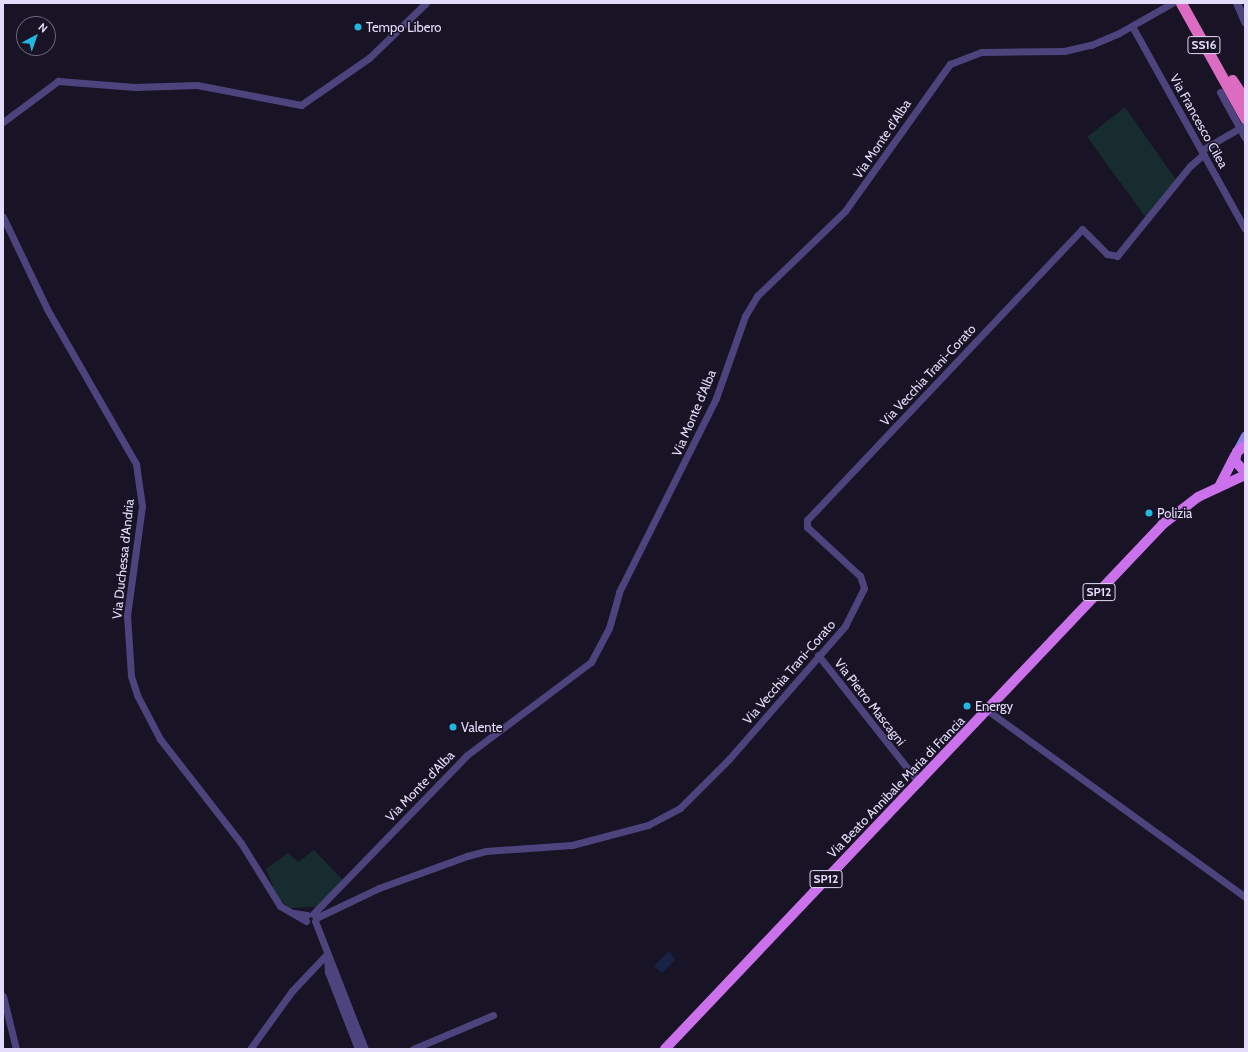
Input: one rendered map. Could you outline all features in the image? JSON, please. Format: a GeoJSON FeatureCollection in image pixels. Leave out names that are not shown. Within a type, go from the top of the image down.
{"type":"FeatureCollection","features":[{"type":"Feature","properties":{"kind":"highway","name":"SS16"},"geometry":{"type":"LineString","coordinates":[[1181,3],[1245,118]]}},
{"type":"Feature","properties":{"kind":"highway","name":"SS16"},"geometry":{"type":"LineString","coordinates":[[1226,85],[1245,100]]}},
{"type":"Feature","properties":{"kind":"highway","name":"SS16"},"geometry":{"type":"LineString","coordinates":[[1226,85],[1245,107]]}},
{"type":"Feature","properties":{"kind":"main road"},"geometry":{"type":"LineString","coordinates":[[1245,436],[1239,451],[1236,465],[1245,474]]}},
{"type":"Feature","properties":{"kind":"main road","name":"Via Beato Annibale Maria di Francia"},"geometry":{"type":"LineString","coordinates":[[1220,485],[1239,451]]}},
{"type":"Feature","properties":{"kind":"main road","name":"Via Beato Annibale Maria di Francia"},"geometry":{"type":"LineString","coordinates":[[665,1049],[919,783],[1163,524],[1220,485],[1245,474]]}},
{"type":"Feature","properties":{"kind":"street"},"geometry":{"type":"LineString","coordinates":[[3,122],[58,81],[135,87],[179,84],[302,105],[369,58],[426,3]]}},
{"type":"Feature","properties":{"kind":"street","name":"Via Monte d'Alba"},"geometry":{"type":"LineString","coordinates":[[311,919],[467,755],[591,662],[609,628],[619,592],[716,398],[733,346],[751,306],[804,249],[845,211],[950,64],[982,52],[1064,51],[1090,45],[1181,3]]}},
{"type":"Feature","properties":{"kind":"street"},"geometry":{"type":"LineString","coordinates":[[1237,3],[1245,22]]}},
{"type":"Feature","properties":{"kind":"street","name":"Via Francesco Cilea"},"geometry":{"type":"LineString","coordinates":[[1132,26],[1245,229]]}},
{"type":"Feature","properties":{"kind":"street"},"geometry":{"type":"LineString","coordinates":[[1226,85],[1245,138]]}},
{"type":"Feature","properties":{"kind":"street"},"geometry":{"type":"LineString","coordinates":[[1203,152],[1242,127]]}},
{"type":"Feature","properties":{"kind":"street","name":"Via Vecchia Trani-Corato"},"geometry":{"type":"LineString","coordinates":[[311,919],[379,888],[467,856],[486,851],[572,845],[648,825],[680,808],[709,781],[818,654],[845,626],[864,582],[807,527],[807,520],[1082,229],[1112,257],[1122,253],[1149,220],[1177,181],[1203,152]]}},
{"type":"Feature","properties":{"kind":"street","name":"Via Duchessa d'Andria"},"geometry":{"type":"LineString","coordinates":[[3,217],[47,309],[136,464],[142,506],[128,614],[132,676],[137,695],[160,739],[242,843],[276,901],[288,912],[311,919],[319,932],[364,1049]]}},
{"type":"Feature","properties":{"kind":"street","name":"Via Pietro Mascagni"},"geometry":{"type":"LineString","coordinates":[[818,654],[919,783]]}},
{"type":"Feature","properties":{"kind":"street"},"geometry":{"type":"LineString","coordinates":[[987,710],[1245,897]]}},
{"type":"Feature","properties":{"kind":"street"},"geometry":{"type":"LineString","coordinates":[[326,903],[335,909]]}},
{"type":"Feature","properties":{"kind":"street"},"geometry":{"type":"LineString","coordinates":[[250,1049],[292,991],[327,954]]}},
{"type":"Feature","properties":{"kind":"street","name":"Via Duchessa d'Andria"},"geometry":{"type":"LineString","coordinates":[[327,954],[328,972],[358,1049]]}},
{"type":"Feature","properties":{"kind":"street"},"geometry":{"type":"LineString","coordinates":[[3,996],[16,1049]]}},
{"type":"Feature","properties":{"kind":"street"},"geometry":{"type":"LineString","coordinates":[[412,1049],[493,1015]]}},
{"type":"Feature","properties":{"kind":"green space"},"geometry":{"type":"Polygon","coordinates":[[[1125,107],[1176,180],[1147,219],[1087,137],[1125,107]]]}},
{"type":"Feature","properties":{"kind":"green space"},"geometry":{"type":"Polygon","coordinates":[[[314,850],[343,880],[316,907],[289,908],[277,897],[266,869],[288,853],[298,862],[314,850]]]}},
{"type":"Feature","properties":{"kind":"water"},"geometry":{"type":"Polygon","coordinates":[[[669,951],[675,960],[662,973],[654,966],[669,951]]]}},
{"type":"Feature","properties":{"kind":"place","name":"Tempo Libero"},"geometry":{"type":"Point","coordinates":[358,27]}},
{"type":"Feature","properties":{"kind":"place","name":"Polizia"},"geometry":{"type":"Point","coordinates":[1149,513]}},
{"type":"Feature","properties":{"kind":"place","name":"Energy"},"geometry":{"type":"Point","coordinates":[967,706]}},
{"type":"Feature","properties":{"kind":"place","name":"Valente"},"geometry":{"type":"Point","coordinates":[453,727]}}]}
